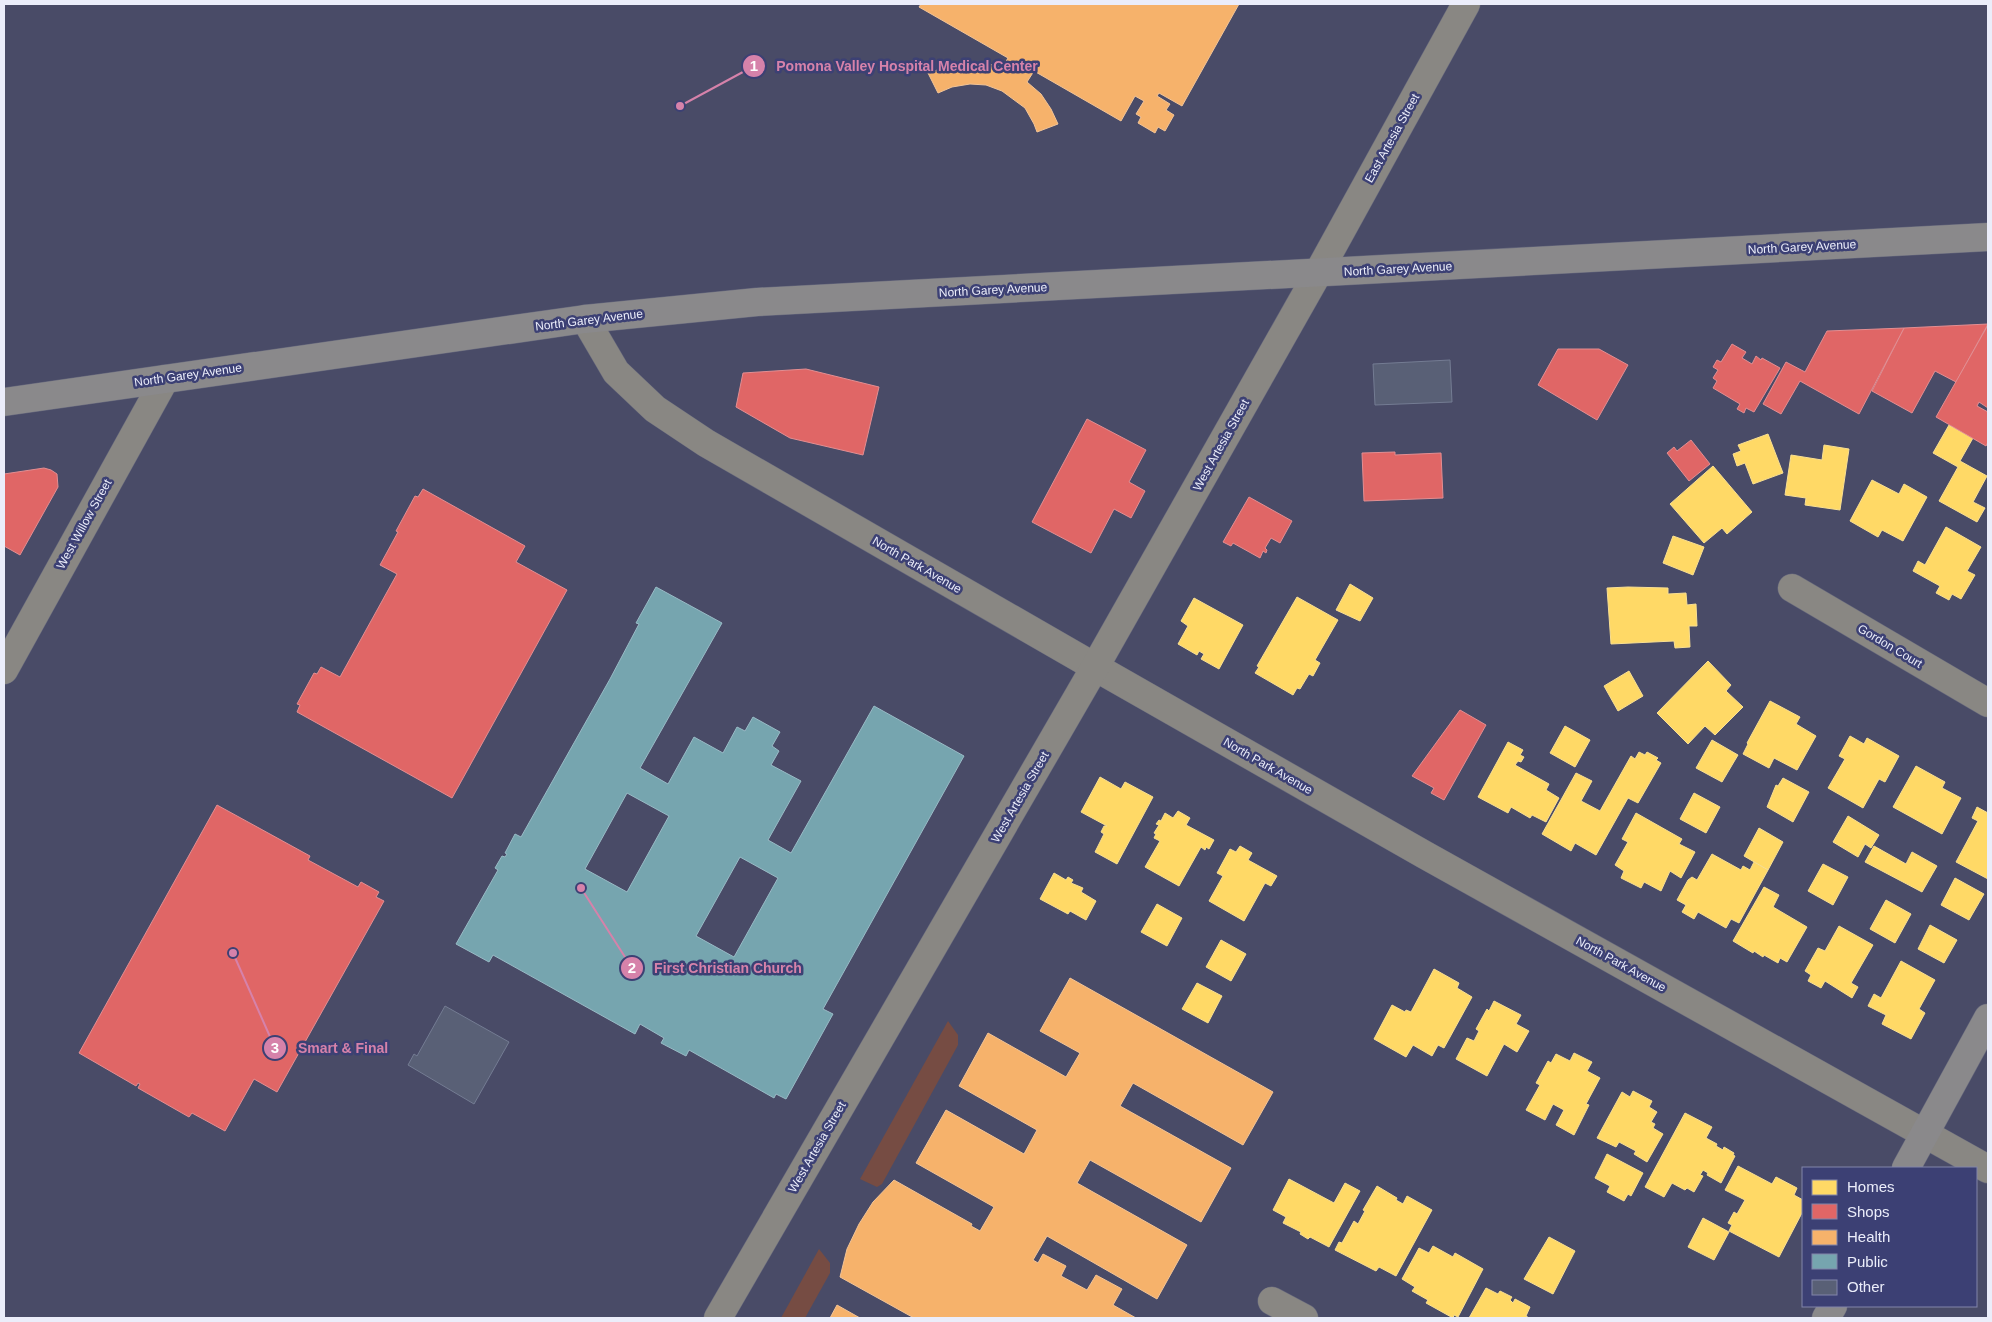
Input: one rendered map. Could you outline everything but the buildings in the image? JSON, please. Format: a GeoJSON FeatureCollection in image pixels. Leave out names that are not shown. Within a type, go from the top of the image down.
{"type":"FeatureCollection","features":[{"type":"Feature","properties":{"kind":"main road","name":"North Garey Avenue"},"geometry":{"type":"LineString","coordinates":[[4,402],[585,319],[757,302],[1988,237]]}},
{"type":"Feature","properties":{"kind":"main road"},"geometry":{"type":"LineString","coordinates":[[1907,1167],[1988,1018]]}},
{"type":"Feature","properties":{"kind":"street","name":"East Artesia Street"},"geometry":{"type":"LineString","coordinates":[[1318,273],[1466,4]]}},
{"type":"Feature","properties":{"kind":"street","name":"West Artesia Street"},"geometry":{"type":"LineString","coordinates":[[718,1318],[1095,667],[1318,273]]}},
{"type":"Feature","properties":{"kind":"street","name":"North Park Avenue"},"geometry":{"type":"LineString","coordinates":[[585,319],[616,372],[655,410],[706,443],[1425,855],[1988,1169]]}},
{"type":"Feature","properties":{"kind":"street","name":"West Willow Street"},"geometry":{"type":"LineString","coordinates":[[4,670],[165,379]]}},
{"type":"Feature","properties":{"kind":"street","name":"Gordon Court"},"geometry":{"type":"LineString","coordinates":[[1792,588],[1988,703]]}},
{"type":"Feature","properties":{"kind":"street"},"geometry":{"type":"LineString","coordinates":[[1272,1301],[1304,1318]]}},
{"type":"Feature","properties":{"kind":"shaded area"},"geometry":{"type":"Polygon","coordinates":[[[948,1021],[958,1035],[958,1045],[882,1184],[877,1187],[860,1179],[948,1021]]]}},
{"type":"Feature","properties":{"kind":"shaded area"},"geometry":{"type":"Polygon","coordinates":[[[819,1249],[830,1263],[830,1273],[805,1318],[781,1318],[819,1249]]]}},
{"type":"Feature","properties":{"kind":"place","name":"Pomona Valley Hospital Medical Center"},"geometry":{"type":"Point","coordinates":[680,106]}},
{"type":"Feature","properties":{"kind":"place","name":"First Christian Church"},"geometry":{"type":"Point","coordinates":[581,888]}},
{"type":"Feature","properties":{"kind":"place","name":"Smart & Final"},"geometry":{"type":"Point","coordinates":[233,953]}}]}
